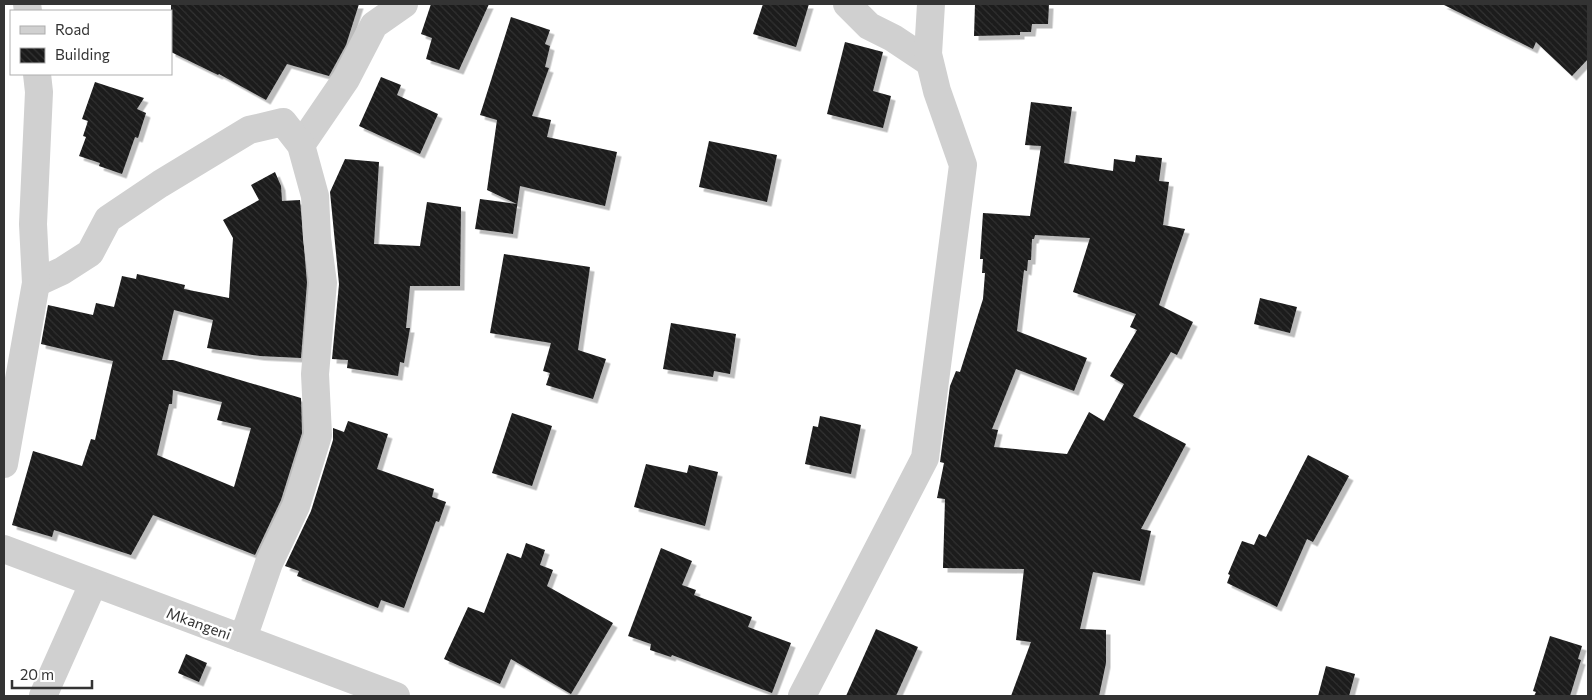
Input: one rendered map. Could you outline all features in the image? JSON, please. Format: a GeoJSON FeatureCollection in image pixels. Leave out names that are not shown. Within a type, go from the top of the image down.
{"type":"FeatureCollection","features":[{"type":"Feature","properties":{"kind":"street"},"geometry":{"type":"LineString","coordinates":[[300,145],[346,79],[374,25],[404,4]]}},
{"type":"Feature","properties":{"kind":"street"},"geometry":{"type":"LineString","coordinates":[[848,4],[870,26],[893,38],[929,62]]}},
{"type":"Feature","properties":{"kind":"street"},"geometry":{"type":"LineString","coordinates":[[802,696],[925,458],[963,165],[936,91],[929,62],[931,4]]}},
{"type":"Feature","properties":{"kind":"street"},"geometry":{"type":"LineString","coordinates":[[4,464],[36,283],[32,224],[39,92],[37,75]]}},
{"type":"Feature","properties":{"kind":"street"},"geometry":{"type":"LineString","coordinates":[[36,283],[62,271],[90,253],[108,219],[160,184],[249,130],[283,122],[300,145],[315,196],[317,238],[323,283],[315,374],[318,435],[296,506],[269,562],[248,624],[240,638]]}},
{"type":"Feature","properties":{"kind":"street","name":"Mkangeni"},"geometry":{"type":"LineString","coordinates":[[4,549],[93,584],[396,696]]}},
{"type":"Feature","properties":{"kind":"street"},"geometry":{"type":"LineString","coordinates":[[43,696],[93,584]]}},
{"type":"Feature","properties":{"kind":"building"},"geometry":{"type":"Polygon","coordinates":[[[171,4],[359,4],[346,45],[329,76],[287,64],[266,100],[219,74],[172,52],[171,4]]]}},
{"type":"Feature","properties":{"kind":"building"},"geometry":{"type":"Polygon","coordinates":[[[431,4],[489,4],[459,70],[426,59],[432,38],[421,34],[431,4]]]}},
{"type":"Feature","properties":{"kind":"building"},"geometry":{"type":"Polygon","coordinates":[[[763,4],[809,4],[796,47],[753,34],[763,4]]]}},
{"type":"Feature","properties":{"kind":"building"},"geometry":{"type":"Polygon","coordinates":[[[975,4],[1049,4],[1048,24],[1032,24],[1031,32],[1020,32],[1020,35],[974,36],[975,4]]]}},
{"type":"Feature","properties":{"kind":"building"},"geometry":{"type":"Polygon","coordinates":[[[1442,4],[1588,4],[1588,59],[1572,76],[1536,42],[1533,49],[1442,4]]]}},
{"type":"Feature","properties":{"kind":"building"},"geometry":{"type":"Polygon","coordinates":[[[511,17],[550,30],[545,44],[550,46],[545,67],[549,68],[532,116],[551,120],[547,137],[617,152],[605,206],[520,186],[513,234],[475,229],[480,199],[517,204],[487,190],[497,120],[480,115],[511,17]]]}},
{"type":"Feature","properties":{"kind":"building"},"geometry":{"type":"Polygon","coordinates":[[[845,42],[883,52],[873,91],[891,96],[883,128],[827,114],[845,42]]]}},
{"type":"Feature","properties":{"kind":"building"},"geometry":{"type":"Polygon","coordinates":[[[381,77],[401,85],[397,95],[438,114],[420,154],[359,126],[381,77]]]}},
{"type":"Feature","properties":{"kind":"building"},"geometry":{"type":"Polygon","coordinates":[[[95,82],[144,98],[137,109],[146,113],[138,138],[135,137],[122,174],[99,166],[100,163],[79,156],[86,137],[83,136],[88,121],[82,119],[95,82]]]}},
{"type":"Feature","properties":{"kind":"building"},"geometry":{"type":"Polygon","coordinates":[[[1031,102],[1072,107],[1064,163],[1113,171],[1114,159],[1135,162],[1136,155],[1162,158],[1159,181],[1169,182],[1163,225],[1185,229],[1159,305],[1193,322],[1177,355],[1171,352],[1133,416],[1186,444],[1141,529],[1151,531],[1140,581],[1093,572],[1080,629],[1106,630],[1106,663],[1099,696],[1011,696],[1031,642],[1016,640],[1024,569],[943,568],[945,499],[937,498],[944,463],[940,462],[950,386],[956,371],[960,372],[983,299],[985,273],[982,273],[983,259],[980,259],[983,213],[1030,216],[1041,146],[1025,145],[1031,102]],[[1035,235],[1034,239],[1032,239],[1031,260],[1028,260],[1027,271],[1024,270],[1017,331],[1087,358],[1074,391],[1016,369],[992,429],[998,430],[994,447],[1067,454],[1089,412],[1104,421],[1124,384],[1110,376],[1137,330],[1130,327],[1136,314],[1073,292],[1090,238],[1035,235]]]}},
{"type":"Feature","properties":{"kind":"building"},"geometry":{"type":"Polygon","coordinates":[[[709,141],[777,155],[767,202],[699,187],[709,141]]]}},
{"type":"Feature","properties":{"kind":"building"},"geometry":{"type":"Polygon","coordinates":[[[345,159],[379,162],[374,244],[420,246],[427,202],[461,207],[460,286],[410,286],[406,328],[410,328],[404,363],[400,362],[398,376],[347,368],[348,360],[332,359],[339,284],[330,192],[345,159]]]}},
{"type":"Feature","properties":{"kind":"building"},"geometry":{"type":"Polygon","coordinates":[[[275,172],[281,186],[282,201],[300,200],[307,283],[301,358],[260,356],[207,348],[213,320],[174,310],[162,360],[173,360],[301,398],[302,433],[281,500],[255,555],[153,515],[131,555],[54,530],[52,537],[12,525],[33,451],[82,466],[91,439],[95,440],[113,361],[41,344],[48,305],[93,315],[96,303],[114,307],[122,276],[136,279],[137,274],[185,285],[184,289],[229,298],[233,238],[223,220],[259,200],[251,185],[275,172]],[[173,390],[172,404],[169,404],[157,455],[234,487],[251,428],[217,420],[222,402],[173,390]]]}},
{"type":"Feature","properties":{"kind":"building"},"geometry":{"type":"Polygon","coordinates":[[[504,254],[590,267],[578,350],[606,359],[593,399],[546,385],[550,373],[543,371],[551,343],[490,333],[504,254]]]}},
{"type":"Feature","properties":{"kind":"building"},"geometry":{"type":"Polygon","coordinates":[[[1260,298],[1297,307],[1290,333],[1254,324],[1260,298]]]}},
{"type":"Feature","properties":{"kind":"building"},"geometry":{"type":"Polygon","coordinates":[[[671,323],[736,334],[730,374],[714,371],[713,377],[663,369],[671,323]]]}},
{"type":"Feature","properties":{"kind":"building"},"geometry":{"type":"Polygon","coordinates":[[[512,413],[552,426],[532,486],[492,473],[512,413]]]}},
{"type":"Feature","properties":{"kind":"building"},"geometry":{"type":"Polygon","coordinates":[[[820,416],[861,425],[851,474],[805,464],[813,426],[818,427],[820,416]]]}},
{"type":"Feature","properties":{"kind":"building"},"geometry":{"type":"Polygon","coordinates":[[[348,421],[388,434],[377,469],[434,489],[432,497],[446,502],[439,522],[436,521],[404,608],[381,600],[378,608],[297,576],[299,571],[285,566],[311,511],[333,440],[333,428],[344,432],[348,421]]]}},
{"type":"Feature","properties":{"kind":"building"},"geometry":{"type":"Polygon","coordinates":[[[1308,455],[1349,476],[1313,542],[1307,539],[1277,607],[1227,583],[1230,575],[1228,574],[1242,541],[1254,545],[1259,534],[1266,537],[1308,455]]]}},
{"type":"Feature","properties":{"kind":"building"},"geometry":{"type":"Polygon","coordinates":[[[646,464],[687,473],[689,465],[718,472],[705,526],[634,507],[646,464]]]}},
{"type":"Feature","properties":{"kind":"building"},"geometry":{"type":"Polygon","coordinates":[[[526,543],[545,550],[540,565],[553,570],[547,586],[613,623],[571,694],[511,659],[500,684],[444,659],[468,607],[484,613],[507,553],[521,558],[526,543]]]}},
{"type":"Feature","properties":{"kind":"building"},"geometry":{"type":"Polygon","coordinates":[[[661,548],[692,561],[682,585],[696,590],[694,595],[752,617],[748,627],[791,643],[772,693],[672,655],[671,657],[650,650],[651,644],[628,636],[661,548]]]}},
{"type":"Feature","properties":{"kind":"building"},"geometry":{"type":"Polygon","coordinates":[[[876,629],[918,647],[896,696],[846,696],[876,629]]]}},
{"type":"Feature","properties":{"kind":"building"},"geometry":{"type":"Polygon","coordinates":[[[1550,636],[1582,646],[1578,659],[1581,660],[1570,696],[1534,696],[1536,692],[1533,691],[1550,636]]]}},
{"type":"Feature","properties":{"kind":"building"},"geometry":{"type":"Polygon","coordinates":[[[186,654],[207,663],[199,682],[178,673],[186,654]]]}},
{"type":"Feature","properties":{"kind":"building"},"geometry":{"type":"Polygon","coordinates":[[[1326,666],[1355,674],[1349,696],[1318,696],[1326,666]]]}}]}
